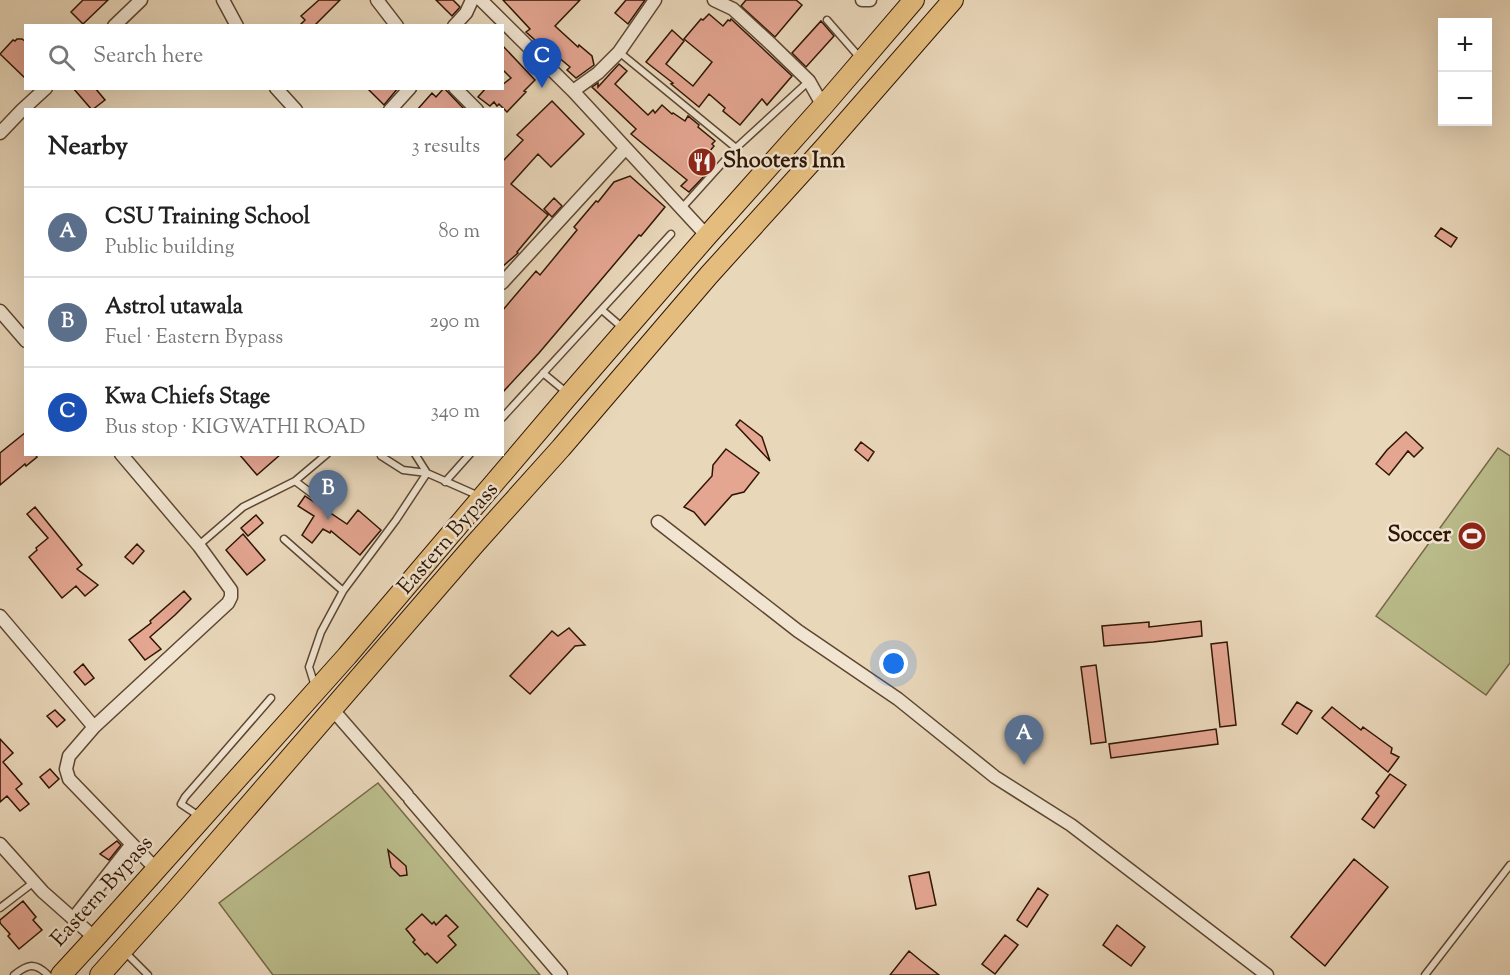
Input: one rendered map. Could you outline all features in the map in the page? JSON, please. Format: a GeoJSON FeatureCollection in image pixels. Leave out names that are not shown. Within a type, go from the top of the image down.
{"type":"FeatureCollection","features":[{"type":"Feature","properties":{"kind":"main road","name":"Eastern Bypass"},"geometry":{"type":"LineString","coordinates":[[61,975],[346,656],[625,330],[914,0]]}},
{"type":"Feature","properties":{"kind":"main road","name":"Eastern Bypass"},"geometry":{"type":"LineString","coordinates":[[100,975],[569,439],[709,275],[953,0]]}},
{"type":"Feature","properties":{"kind":"street"},"geometry":{"type":"LineString","coordinates":[[116,24],[141,0]]}},
{"type":"Feature","properties":{"kind":"street"},"geometry":{"type":"LineString","coordinates":[[223,0],[236,24]]}},
{"type":"Feature","properties":{"kind":"street"},"geometry":{"type":"LineString","coordinates":[[377,0],[395,24]]}},
{"type":"Feature","properties":{"kind":"street"},"geometry":{"type":"LineString","coordinates":[[456,24],[466,13],[472,0]]}},
{"type":"Feature","properties":{"kind":"street"},"geometry":{"type":"LineString","coordinates":[[481,0],[573,92],[707,236]]}},
{"type":"Feature","properties":{"kind":"street"},"geometry":{"type":"LineString","coordinates":[[573,92],[598,73],[619,52],[655,0]]}},
{"type":"Feature","properties":{"kind":"street"},"geometry":{"type":"LineString","coordinates":[[714,0],[733,9],[772,45],[809,81],[823,106]]}},
{"type":"Feature","properties":{"kind":"street"},"geometry":{"type":"LineString","coordinates":[[861,0],[870,0]]}},
{"type":"Feature","properties":{"kind":"street"},"geometry":{"type":"LineString","coordinates":[[24,108],[44,90]]}},
{"type":"Feature","properties":{"kind":"street"},"geometry":{"type":"LineString","coordinates":[[278,90],[294,108]]}},
{"type":"Feature","properties":{"kind":"street"},"geometry":{"type":"LineString","coordinates":[[392,108],[408,90]]}},
{"type":"Feature","properties":{"kind":"street"},"geometry":{"type":"LineString","coordinates":[[457,90],[475,108]]}},
{"type":"Feature","properties":{"kind":"street"},"geometry":{"type":"LineString","coordinates":[[0,133],[24,108]]}},
{"type":"Feature","properties":{"kind":"street"},"geometry":{"type":"LineString","coordinates":[[504,281],[626,149]]}},
{"type":"Feature","properties":{"kind":"street"},"geometry":{"type":"LineString","coordinates":[[0,311],[24,339]]}},
{"type":"Feature","properties":{"kind":"street"},"geometry":{"type":"LineString","coordinates":[[124,456],[199,546],[231,590],[228,603],[94,727],[69,756],[66,769],[69,779],[156,869]]}},
{"type":"Feature","properties":{"kind":"street"},"geometry":{"type":"LineString","coordinates":[[658,522],[798,631],[898,699],[995,777],[1071,825],[1267,975]]}},
{"type":"Feature","properties":{"kind":"street"},"geometry":{"type":"LineString","coordinates":[[0,616],[94,727]]}},
{"type":"Feature","properties":{"kind":"street"},"geometry":{"type":"LineString","coordinates":[[333,710],[561,975]]}},
{"type":"Feature","properties":{"kind":"street"},"geometry":{"type":"LineString","coordinates":[[0,844],[43,892],[95,938]]}},
{"type":"Feature","properties":{"kind":"street"},"geometry":{"type":"LineString","coordinates":[[74,919],[132,844]]}},
{"type":"Feature","properties":{"kind":"lane"},"geometry":{"type":"LineString","coordinates":[[827,20],[862,59]]}},
{"type":"Feature","properties":{"kind":"lane"},"geometry":{"type":"LineString","coordinates":[[619,52],[736,148]]}},
{"type":"Feature","properties":{"kind":"lane"},"geometry":{"type":"LineString","coordinates":[[681,208],[736,148],[809,81]]}},
{"type":"Feature","properties":{"kind":"lane"},"geometry":{"type":"LineString","coordinates":[[504,416],[671,234]]}},
{"type":"Feature","properties":{"kind":"lane"},"geometry":{"type":"LineString","coordinates":[[602,310],[625,330]]}},
{"type":"Feature","properties":{"kind":"lane"},"geometry":{"type":"LineString","coordinates":[[543,373],[569,395]]}},
{"type":"Feature","properties":{"kind":"lane"},"geometry":{"type":"LineString","coordinates":[[199,546],[243,507],[295,481],[325,456]]}},
{"type":"Feature","properties":{"kind":"lane"},"geometry":{"type":"LineString","coordinates":[[381,456],[403,470],[427,473],[482,497]]}},
{"type":"Feature","properties":{"kind":"lane"},"geometry":{"type":"LineString","coordinates":[[416,456],[427,473]]}},
{"type":"Feature","properties":{"kind":"lane"},"geometry":{"type":"LineString","coordinates":[[445,482],[468,456]]}},
{"type":"Feature","properties":{"kind":"lane"},"geometry":{"type":"LineString","coordinates":[[316,690],[309,667],[321,632],[343,591],[396,520],[427,473]]}},
{"type":"Feature","properties":{"kind":"lane"},"geometry":{"type":"LineString","coordinates":[[295,481],[323,502]]}},
{"type":"Feature","properties":{"kind":"lane"},"geometry":{"type":"LineString","coordinates":[[284,539],[343,591]]}},
{"type":"Feature","properties":{"kind":"lane"},"geometry":{"type":"LineString","coordinates":[[202,818],[181,804],[185,796],[271,698]]}},
{"type":"Feature","properties":{"kind":"lane"},"geometry":{"type":"LineString","coordinates":[[1425,975],[1510,865]]}},
{"type":"Feature","properties":{"kind":"lane"},"geometry":{"type":"LineString","coordinates":[[0,908],[34,882]]}},
{"type":"Feature","properties":{"kind":"lane"},"geometry":{"type":"LineString","coordinates":[[123,949],[148,975]]}},
{"type":"Feature","properties":{"kind":"lane"},"geometry":{"type":"LineString","coordinates":[[14,975],[29,966],[39,966],[48,975]]}},
{"type":"Feature","properties":{"kind":"green space","name":"Soccer"},"geometry":{"type":"Polygon","coordinates":[[[1498,448],[1510,456],[1510,663],[1486,695],[1376,616],[1498,448]]]}},
{"type":"Feature","properties":{"kind":"green space"},"geometry":{"type":"Polygon","coordinates":[[[378,783],[540,975],[273,975],[219,903],[378,783]]]}},
{"type":"Feature","properties":{"kind":"building"},"geometry":{"type":"Polygon","coordinates":[[[83,0],[108,0],[83,24],[71,12],[83,0]]]}},
{"type":"Feature","properties":{"kind":"building"},"geometry":{"type":"Polygon","coordinates":[[[319,0],[340,0],[316,24],[301,24],[305,20],[301,16],[319,0]]]}},
{"type":"Feature","properties":{"kind":"building"},"geometry":{"type":"Polygon","coordinates":[[[436,0],[453,0],[460,7],[452,16],[436,0]]]}},
{"type":"Feature","properties":{"kind":"building"},"geometry":{"type":"Polygon","coordinates":[[[503,0],[580,0],[555,26],[578,47],[579,45],[592,56],[594,65],[576,78],[567,70],[570,67],[526,32],[530,29],[503,0]]]}},
{"type":"Feature","properties":{"kind":"building"},"geometry":{"type":"Polygon","coordinates":[[[626,0],[645,0],[628,24],[615,13],[626,0]]]}},
{"type":"Feature","properties":{"kind":"building"},"geometry":{"type":"Polygon","coordinates":[[[746,0],[796,0],[802,5],[775,37],[741,6],[746,0]]]}},
{"type":"Feature","properties":{"kind":"building"},"geometry":{"type":"Polygon","coordinates":[[[709,14],[723,26],[731,19],[792,76],[767,105],[762,99],[740,125],[723,111],[725,108],[709,94],[699,107],[646,62],[672,30],[684,41],[666,64],[693,86],[712,62],[684,39],[701,19],[703,20],[709,14]]]}},
{"type":"Feature","properties":{"kind":"building"},"geometry":{"type":"Polygon","coordinates":[[[821,21],[834,36],[806,67],[792,53],[821,21]]]}},
{"type":"Feature","properties":{"kind":"building"},"geometry":{"type":"Polygon","coordinates":[[[17,39],[24,40],[24,77],[0,54],[13,40],[17,39]]]}},
{"type":"Feature","properties":{"kind":"building"},"geometry":{"type":"Polygon","coordinates":[[[504,47],[535,80],[507,112],[499,104],[497,106],[494,102],[490,106],[478,97],[484,90],[504,90],[504,83],[511,78],[504,71],[504,47]]]}},
{"type":"Feature","properties":{"kind":"building"},"geometry":{"type":"Polygon","coordinates":[[[619,64],[627,71],[615,84],[648,115],[653,110],[655,113],[662,105],[685,121],[688,116],[715,141],[712,144],[714,146],[699,164],[708,172],[689,192],[681,186],[687,180],[631,134],[636,129],[592,87],[598,83],[598,87],[619,64]]]}},
{"type":"Feature","properties":{"kind":"building"},"geometry":{"type":"Polygon","coordinates":[[[75,90],[97,90],[105,100],[95,108],[90,108],[75,90]]]}},
{"type":"Feature","properties":{"kind":"building"},"geometry":{"type":"Polygon","coordinates":[[[369,90],[396,90],[384,105],[369,90]]]}},
{"type":"Feature","properties":{"kind":"building"},"geometry":{"type":"Polygon","coordinates":[[[442,90],[446,90],[463,108],[419,108],[432,93],[436,97],[442,90]]]}},
{"type":"Feature","properties":{"kind":"building"},"geometry":{"type":"Polygon","coordinates":[[[552,101],[584,134],[551,167],[538,154],[511,184],[548,215],[518,253],[504,265],[504,160],[523,140],[517,135],[552,101]]]}},
{"type":"Feature","properties":{"kind":"building"},"geometry":{"type":"Polygon","coordinates":[[[630,176],[665,207],[504,391],[504,309],[536,271],[540,275],[577,230],[574,227],[614,182],[630,176]]]}},
{"type":"Feature","properties":{"kind":"building"},"geometry":{"type":"Polygon","coordinates":[[[554,198],[562,206],[552,217],[544,209],[554,198]]]}},
{"type":"Feature","properties":{"kind":"building"},"geometry":{"type":"Polygon","coordinates":[[[1441,228],[1457,238],[1451,247],[1435,236],[1441,228]]]}},
{"type":"Feature","properties":{"kind":"building"},"geometry":{"type":"Polygon","coordinates":[[[740,420],[762,437],[770,461],[736,425],[740,420]]]}},
{"type":"Feature","properties":{"kind":"building"},"geometry":{"type":"Polygon","coordinates":[[[1406,432],[1423,448],[1414,457],[1408,451],[1389,475],[1376,464],[1406,432]]]}},
{"type":"Feature","properties":{"kind":"building"},"geometry":{"type":"Polygon","coordinates":[[[24,434],[24,456],[37,457],[0,485],[0,453],[24,434]]]}},
{"type":"Feature","properties":{"kind":"building"},"geometry":{"type":"Polygon","coordinates":[[[861,442],[874,452],[868,461],[855,450],[861,442]]]}},
{"type":"Feature","properties":{"kind":"building"},"geometry":{"type":"Polygon","coordinates":[[[726,449],[759,473],[744,492],[732,495],[705,525],[694,512],[684,507],[712,476],[713,465],[726,449]]]}},
{"type":"Feature","properties":{"kind":"building"},"geometry":{"type":"Polygon","coordinates":[[[241,456],[279,456],[257,475],[241,456]]]}},
{"type":"Feature","properties":{"kind":"building"},"geometry":{"type":"Polygon","coordinates":[[[305,496],[347,524],[358,510],[381,530],[360,555],[331,531],[330,533],[323,529],[312,543],[302,535],[314,516],[298,506],[305,496]]]}},
{"type":"Feature","properties":{"kind":"building"},"geometry":{"type":"Polygon","coordinates":[[[35,507],[82,565],[77,569],[98,585],[85,596],[76,586],[62,598],[29,557],[48,538],[27,514],[35,507]]]}},
{"type":"Feature","properties":{"kind":"building"},"geometry":{"type":"Polygon","coordinates":[[[256,515],[263,523],[248,536],[241,528],[256,515]]]}},
{"type":"Feature","properties":{"kind":"building"},"geometry":{"type":"Polygon","coordinates":[[[243,534],[265,560],[247,575],[226,550],[243,534]]]}},
{"type":"Feature","properties":{"kind":"building"},"geometry":{"type":"Polygon","coordinates":[[[137,544],[144,551],[133,564],[125,557],[137,544]]]}},
{"type":"Feature","properties":{"kind":"building"},"geometry":{"type":"Polygon","coordinates":[[[184,591],[191,599],[150,637],[161,649],[145,660],[129,640],[151,623],[150,621],[184,591]]]}},
{"type":"Feature","properties":{"kind":"building"},"geometry":{"type":"Polygon","coordinates":[[[1201,621],[1202,636],[1104,646],[1102,626],[1149,622],[1149,627],[1201,621]]]}},
{"type":"Feature","properties":{"kind":"building"},"geometry":{"type":"Polygon","coordinates":[[[569,628],[585,645],[575,646],[530,694],[510,676],[552,631],[558,636],[569,628]]]}},
{"type":"Feature","properties":{"kind":"building"},"geometry":{"type":"Polygon","coordinates":[[[1227,642],[1236,725],[1220,727],[1211,644],[1227,642]]]}},
{"type":"Feature","properties":{"kind":"building"},"geometry":{"type":"Polygon","coordinates":[[[83,664],[94,678],[85,685],[74,672],[83,664]]]}},
{"type":"Feature","properties":{"kind":"building"},"geometry":{"type":"Polygon","coordinates":[[[1096,665],[1106,742],[1091,744],[1081,667],[1096,665]]]}},
{"type":"Feature","properties":{"kind":"building"},"geometry":{"type":"Polygon","coordinates":[[[1297,702],[1312,711],[1297,734],[1282,724],[1297,702]]]}},
{"type":"Feature","properties":{"kind":"building"},"geometry":{"type":"Polygon","coordinates":[[[1332,707],[1361,730],[1363,727],[1392,748],[1391,753],[1399,757],[1388,772],[1322,718],[1332,707]]]}},
{"type":"Feature","properties":{"kind":"building"},"geometry":{"type":"Polygon","coordinates":[[[55,710],[65,720],[57,727],[47,716],[55,710]]]}},
{"type":"Feature","properties":{"kind":"building"},"geometry":{"type":"Polygon","coordinates":[[[1216,729],[1218,744],[1111,758],[1109,744],[1216,729]]]}},
{"type":"Feature","properties":{"kind":"building"},"geometry":{"type":"Polygon","coordinates":[[[0,739],[13,753],[3,762],[22,784],[16,789],[29,804],[20,811],[7,796],[0,802],[0,739]]]}},
{"type":"Feature","properties":{"kind":"building"},"geometry":{"type":"Polygon","coordinates":[[[50,769],[59,779],[49,788],[40,777],[50,769]]]}},
{"type":"Feature","properties":{"kind":"building"},"geometry":{"type":"Polygon","coordinates":[[[1390,774],[1406,785],[1374,828],[1362,819],[1379,796],[1376,793],[1390,774]]]}},
{"type":"Feature","properties":{"kind":"building"},"geometry":{"type":"Polygon","coordinates":[[[117,841],[121,845],[109,860],[100,854],[117,841]]]}},
{"type":"Feature","properties":{"kind":"building"},"geometry":{"type":"Polygon","coordinates":[[[388,850],[406,866],[407,875],[400,876],[391,867],[388,850]]]}},
{"type":"Feature","properties":{"kind":"building"},"geometry":{"type":"Polygon","coordinates":[[[1354,859],[1388,887],[1325,966],[1291,937],[1354,859]]]}},
{"type":"Feature","properties":{"kind":"building"},"geometry":{"type":"Polygon","coordinates":[[[929,872],[936,905],[916,909],[909,876],[929,872]]]}},
{"type":"Feature","properties":{"kind":"building"},"geometry":{"type":"Polygon","coordinates":[[[1038,888],[1048,895],[1027,927],[1017,920],[1038,888]]]}},
{"type":"Feature","properties":{"kind":"building"},"geometry":{"type":"Polygon","coordinates":[[[23,901],[36,917],[33,920],[42,930],[19,949],[8,936],[10,934],[0,920],[23,901]]]}},
{"type":"Feature","properties":{"kind":"building"},"geometry":{"type":"Polygon","coordinates":[[[422,914],[436,925],[446,915],[458,927],[448,936],[456,945],[437,963],[427,953],[425,955],[413,942],[415,940],[406,929],[422,914]]]}},
{"type":"Feature","properties":{"kind":"building"},"geometry":{"type":"Polygon","coordinates":[[[1117,925],[1145,947],[1131,966],[1103,945],[1117,925]]]}},
{"type":"Feature","properties":{"kind":"building"},"geometry":{"type":"Polygon","coordinates":[[[1005,935],[1018,945],[995,974],[982,964],[1005,935]]]}},
{"type":"Feature","properties":{"kind":"building"},"geometry":{"type":"Polygon","coordinates":[[[909,951],[921,961],[939,975],[890,975],[909,951]]]}},
{"type":"Feature","properties":{"kind":"place","name":"Kwa Chiefs Stage"},"geometry":{"type":"Point","coordinates":[542,88]}},
{"type":"Feature","properties":{"kind":"place","name":"Shooters Inn"},"geometry":{"type":"Point","coordinates":[702,162]}},
{"type":"Feature","properties":{"kind":"place","name":"Astrol utawala"},"geometry":{"type":"Point","coordinates":[328,520]}},
{"type":"Feature","properties":{"kind":"place","name":"Soccer"},"geometry":{"type":"Point","coordinates":[1472,536]}},
{"type":"Feature","properties":{"kind":"place","name":"CSU Training School"},"geometry":{"type":"Point","coordinates":[1024,765]}}]}
